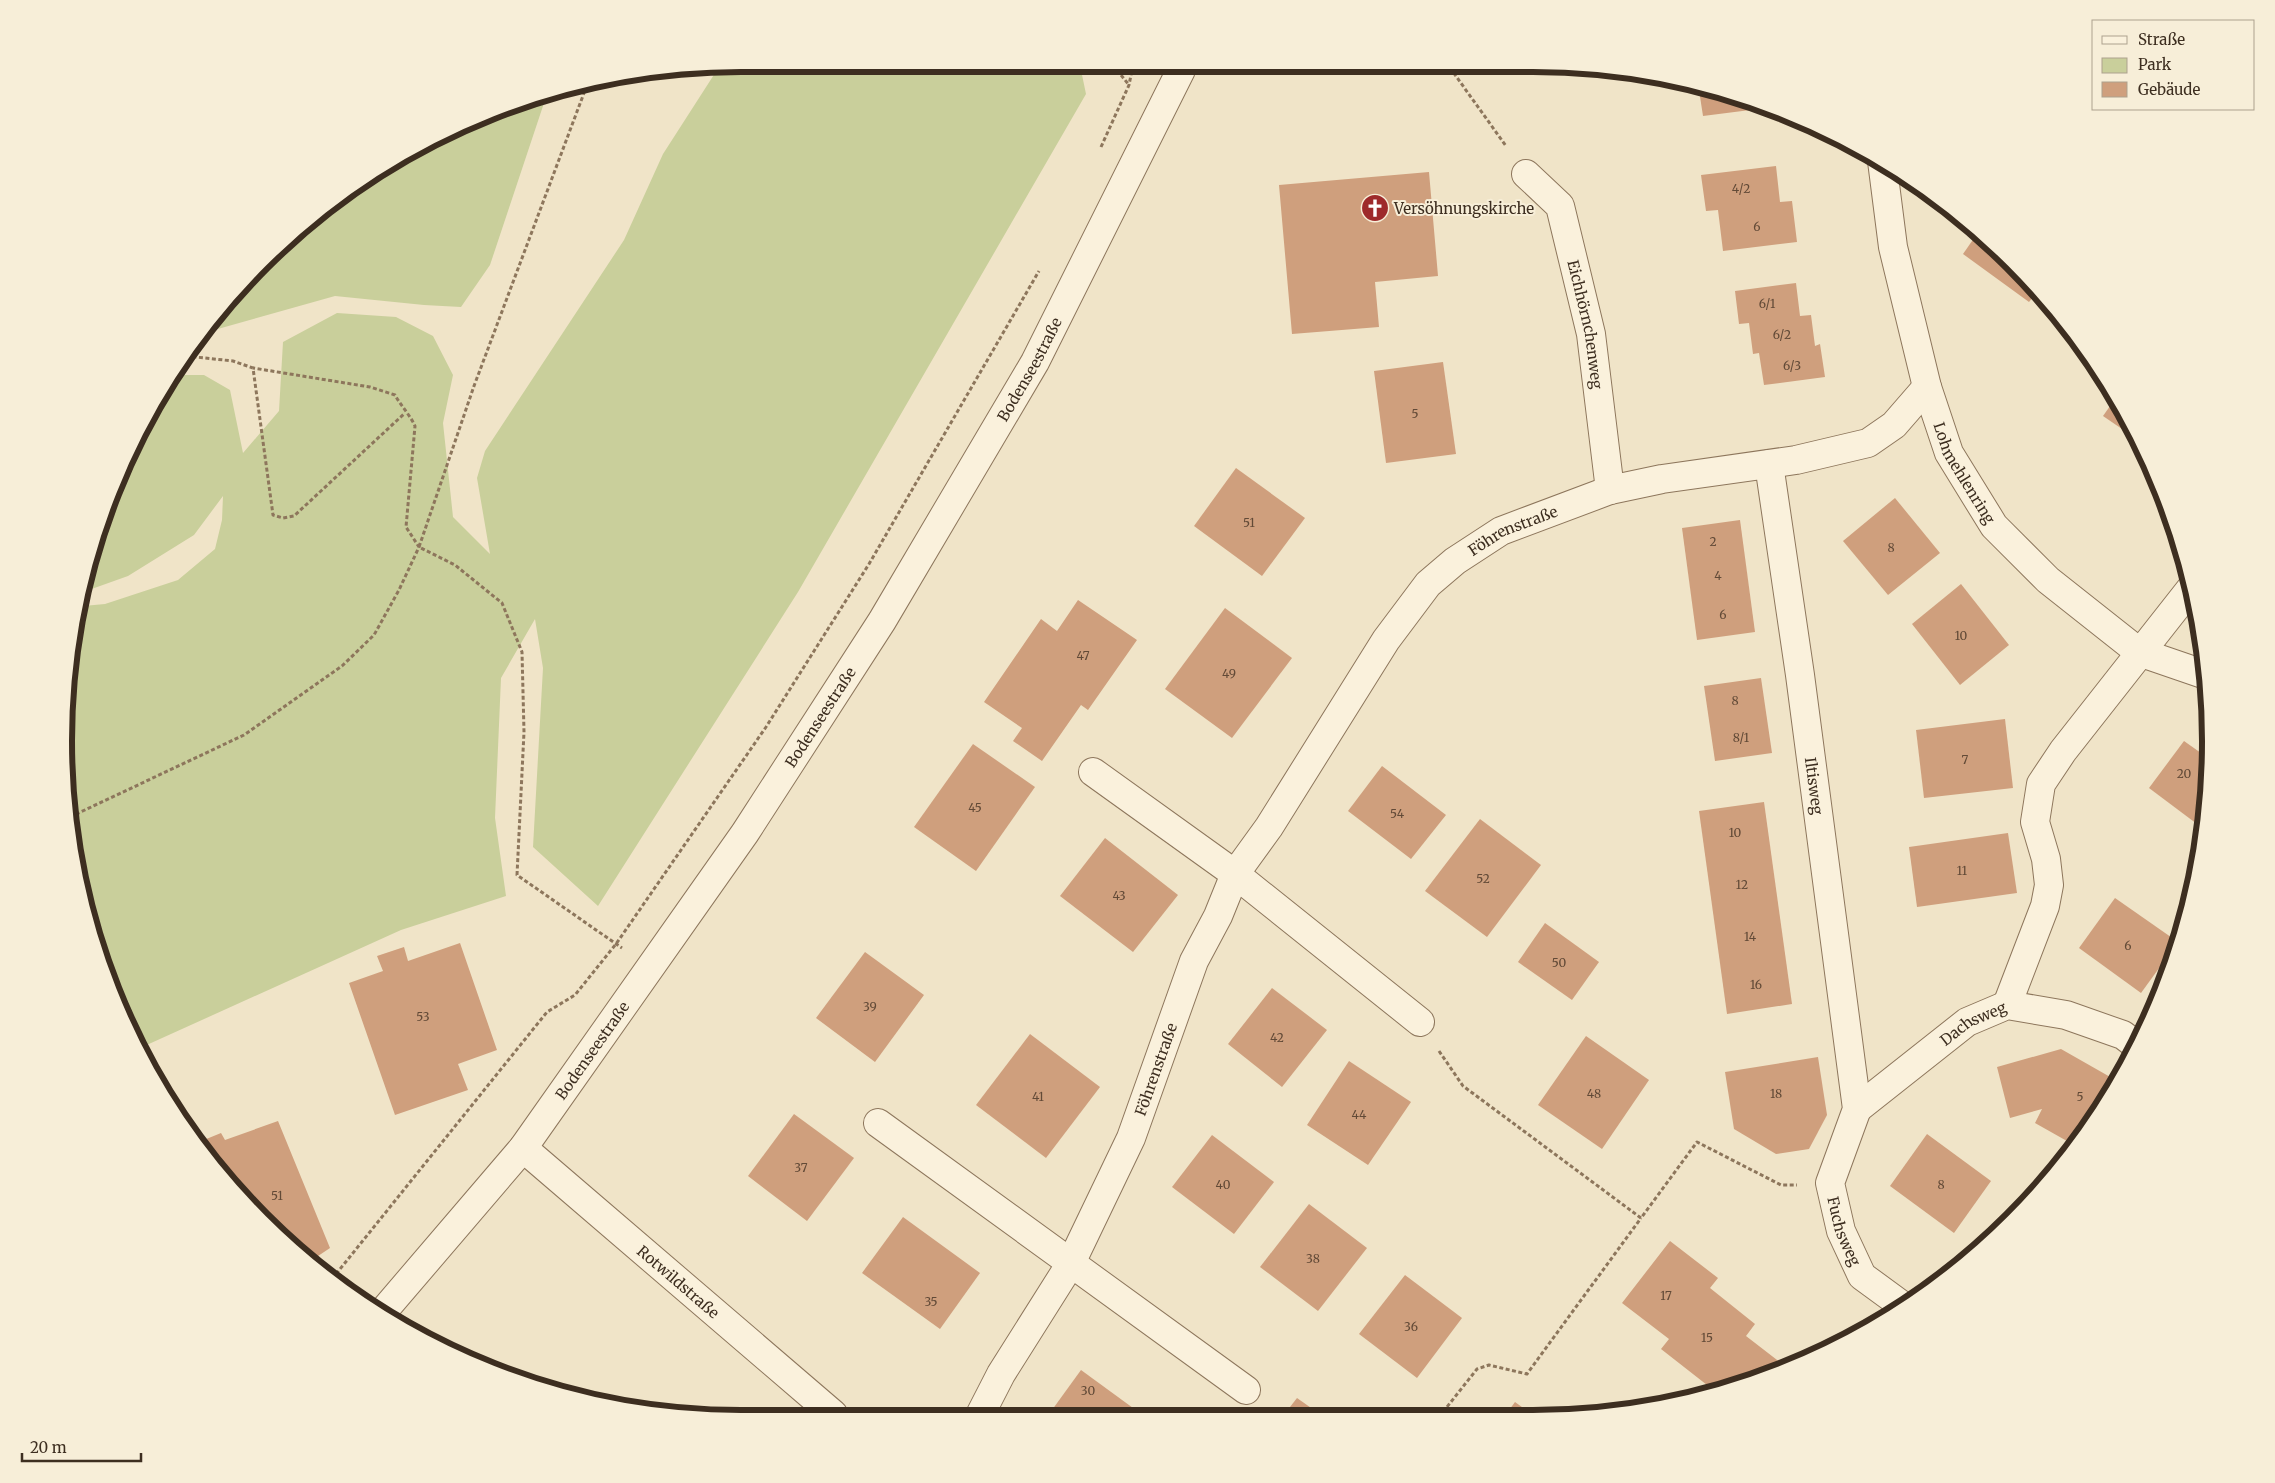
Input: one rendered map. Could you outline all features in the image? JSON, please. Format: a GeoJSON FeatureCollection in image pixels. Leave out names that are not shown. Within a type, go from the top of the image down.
{"type":"FeatureCollection","features":[{"type":"Feature","properties":{"kind":"street","name":"Bodenseestraße"},"geometry":{"type":"LineString","coordinates":[[386,1308],[524,1148],[745,833],[882,621],[1035,362],[1180,72]]}},
{"type":"Feature","properties":{"kind":"street","name":"Lohmehlenring"},"geometry":{"type":"LineString","coordinates":[[1883,172],[1893,247],[1927,387],[1949,453],[1994,526],[2048,580],[2139,652],[2199,672]]}},
{"type":"Feature","properties":{"kind":"street","name":"Eichhörnchenweg"},"geometry":{"type":"LineString","coordinates":[[1526,174],[1560,206],[1591,334],[1610,490]]}},
{"type":"Feature","properties":{"kind":"street","name":"Föhrenstraße"},"geometry":{"type":"LineString","coordinates":[[983,1410],[1001,1374],[1071,1263],[1131,1138],[1194,961],[1218,916],[1235,874],[1269,827],[1386,640],[1428,584],[1455,561],[1501,531],[1610,490],[1662,479],[1796,460],[1868,443],[1894,425],[1927,387]]}},
{"type":"Feature","properties":{"kind":"street","name":"Iltisweg"},"geometry":{"type":"LineString","coordinates":[[1769,464],[1800,675],[1857,1109]]}},
{"type":"Feature","properties":{"kind":"street"},"geometry":{"type":"LineString","coordinates":[[2007,1005],[2045,906],[2049,885],[2046,859],[2035,822],[2041,784],[2063,751],[2186,594]]}},
{"type":"Feature","properties":{"kind":"street"},"geometry":{"type":"LineString","coordinates":[[1093,772],[1235,874],[1420,1022]]}},
{"type":"Feature","properties":{"kind":"street","name":"Dachsweg"},"geometry":{"type":"LineString","coordinates":[[1857,1109],[1967,1022],[2007,1005],[2066,1015],[2123,1036],[2131,1042]]}},
{"type":"Feature","properties":{"kind":"street","name":"Fuchsweg"},"geometry":{"type":"LineString","coordinates":[[1857,1109],[1830,1183],[1841,1231],[1862,1276],[1898,1302]]}},
{"type":"Feature","properties":{"kind":"street"},"geometry":{"type":"LineString","coordinates":[[878,1122],[1246,1390]]}},
{"type":"Feature","properties":{"kind":"street","name":"Rotwildstraße"},"geometry":{"type":"LineString","coordinates":[[524,1148],[828,1410]]}},
{"type":"Feature","properties":{"kind":"path"},"geometry":{"type":"LineString","coordinates":[[1100,149],[1129,85],[1132,72]]}},
{"type":"Feature","properties":{"kind":"path"},"geometry":{"type":"LineString","coordinates":[[1453,72],[1526,174]]}},
{"type":"Feature","properties":{"kind":"path"},"geometry":{"type":"LineString","coordinates":[[77,815],[244,735],[342,666],[374,634],[400,590],[418,548],[474,386],[585,91]]}},
{"type":"Feature","properties":{"kind":"path"},"geometry":{"type":"LineString","coordinates":[[337,1274],[547,1012],[575,995],[616,944],[766,727],[869,564],[1043,263]]}},
{"type":"Feature","properties":{"kind":"path"},"geometry":{"type":"LineString","coordinates":[[194,357],[232,361],[253,368],[370,387],[395,395],[405,413],[410,416],[414,426],[406,527],[418,548],[455,565],[502,603],[522,652],[524,732],[517,874],[650,968]]}},
{"type":"Feature","properties":{"kind":"path"},"geometry":{"type":"LineString","coordinates":[[253,368],[273,515],[283,518],[294,516],[405,413]]}},
{"type":"Feature","properties":{"kind":"path"},"geometry":{"type":"LineString","coordinates":[[1420,1022],[1463,1086],[1641,1218]]}},
{"type":"Feature","properties":{"kind":"path"},"geometry":{"type":"LineString","coordinates":[[1445,1410],[1477,1369],[1489,1365],[1527,1374],[1697,1142],[1781,1185],[1830,1183]]}},
{"type":"Feature","properties":{"kind":"green space"},"geometry":{"type":"Polygon","coordinates":[[[1081,72],[1086,94],[798,592],[598,906],[533,847],[543,668],[535,619],[501,678],[495,818],[506,896],[401,930],[146,1045],[123,998],[95,915],[78,829],[72,742],[78,654],[86,606],[105,604],[178,580],[215,549],[222,520],[223,496],[194,535],[128,576],[90,590],[108,526],[123,485],[162,407],[182,375],[204,375],[230,390],[243,453],[279,411],[283,342],[337,313],[396,317],[433,336],[453,375],[443,423],[453,517],[490,554],[477,478],[485,451],[624,240],[663,154],[715,73],[1081,72]]]}},
{"type":"Feature","properties":{"kind":"green space"},"geometry":{"type":"Polygon","coordinates":[[[544,102],[490,265],[461,307],[335,296],[214,330],[268,268],[334,211],[370,185],[446,141],[485,123],[544,102]]]}},
{"type":"Feature","properties":{"kind":"building"},"geometry":{"type":"Polygon","coordinates":[[[1700,93],[1753,110],[1703,116],[1700,93]]]}},
{"type":"Feature","properties":{"kind":"building"},"geometry":{"type":"Polygon","coordinates":[[[1776,166],[1780,202],[1792,201],[1797,242],[1723,251],[1718,210],[1706,211],[1701,175],[1776,166]]]}},
{"type":"Feature","properties":{"kind":"building"},"geometry":{"type":"Polygon","coordinates":[[[1429,172],[1438,276],[1375,282],[1379,327],[1292,334],[1279,185],[1429,172]]]}},
{"type":"Feature","properties":{"kind":"building"},"geometry":{"type":"Polygon","coordinates":[[[1974,238],[2007,268],[2033,297],[2029,302],[1963,254],[1974,238]]]}},
{"type":"Feature","properties":{"kind":"building"},"geometry":{"type":"Polygon","coordinates":[[[1796,283],[1800,316],[1811,315],[1815,346],[1820,344],[1825,377],[1764,385],[1759,353],[1753,354],[1749,323],[1739,324],[1735,291],[1796,283]]]}},
{"type":"Feature","properties":{"kind":"building"},"geometry":{"type":"Polygon","coordinates":[[[1443,362],[1456,454],[1386,463],[1374,371],[1443,362]]]}},
{"type":"Feature","properties":{"kind":"building"},"geometry":{"type":"Polygon","coordinates":[[[2111,404],[2127,432],[2103,416],[2111,404]]]}},
{"type":"Feature","properties":{"kind":"building"},"geometry":{"type":"Polygon","coordinates":[[[1236,468],[1305,518],[1262,576],[1194,526],[1236,468]]]}},
{"type":"Feature","properties":{"kind":"building"},"geometry":{"type":"Polygon","coordinates":[[[1895,498],[1940,553],[1888,595],[1843,541],[1895,498]]]}},
{"type":"Feature","properties":{"kind":"building"},"geometry":{"type":"Polygon","coordinates":[[[1740,520],[1755,632],[1697,640],[1682,528],[1740,520]]]}},
{"type":"Feature","properties":{"kind":"building"},"geometry":{"type":"Polygon","coordinates":[[[1961,584],[2009,645],[1960,685],[1912,624],[1961,584]]]}},
{"type":"Feature","properties":{"kind":"building"},"geometry":{"type":"Polygon","coordinates":[[[1078,600],[1137,640],[1088,710],[1081,705],[1042,761],[1013,741],[1022,728],[984,702],[1041,619],[1057,631],[1078,600]]]}},
{"type":"Feature","properties":{"kind":"building"},"geometry":{"type":"Polygon","coordinates":[[[1225,608],[1292,658],[1232,738],[1165,689],[1225,608]]]}},
{"type":"Feature","properties":{"kind":"building"},"geometry":{"type":"Polygon","coordinates":[[[1761,678],[1772,753],[1715,761],[1704,686],[1761,678]]]}},
{"type":"Feature","properties":{"kind":"building"},"geometry":{"type":"Polygon","coordinates":[[[2005,719],[2013,788],[1924,798],[1916,730],[2005,719]]]}},
{"type":"Feature","properties":{"kind":"building"},"geometry":{"type":"Polygon","coordinates":[[[2184,741],[2202,754],[2197,824],[2149,788],[2184,741]]]}},
{"type":"Feature","properties":{"kind":"building"},"geometry":{"type":"Polygon","coordinates":[[[973,744],[1035,787],[976,871],[914,827],[973,744]]]}},
{"type":"Feature","properties":{"kind":"building"},"geometry":{"type":"Polygon","coordinates":[[[1382,766],[1446,815],[1411,859],[1348,811],[1382,766]]]}},
{"type":"Feature","properties":{"kind":"building"},"geometry":{"type":"Polygon","coordinates":[[[1764,802],[1792,1004],[1727,1014],[1699,811],[1764,802]]]}},
{"type":"Feature","properties":{"kind":"building"},"geometry":{"type":"Polygon","coordinates":[[[1480,819],[1541,865],[1487,937],[1425,891],[1480,819]]]}},
{"type":"Feature","properties":{"kind":"building"},"geometry":{"type":"Polygon","coordinates":[[[2008,833],[2017,893],[1917,907],[1909,847],[2008,833]]]}},
{"type":"Feature","properties":{"kind":"building"},"geometry":{"type":"Polygon","coordinates":[[[1105,838],[1178,895],[1133,952],[1060,896],[1105,838]]]}},
{"type":"Feature","properties":{"kind":"building"},"geometry":{"type":"Polygon","coordinates":[[[2115,898],[2173,938],[2167,957],[2141,993],[2079,948],[2115,898]]]}},
{"type":"Feature","properties":{"kind":"building"},"geometry":{"type":"Polygon","coordinates":[[[1545,923],[1599,962],[1572,1000],[1518,962],[1545,923]]]}},
{"type":"Feature","properties":{"kind":"building"},"geometry":{"type":"Polygon","coordinates":[[[460,943],[497,1050],[458,1064],[468,1090],[395,1115],[349,983],[383,971],[377,956],[404,947],[408,961],[460,943]]]}},
{"type":"Feature","properties":{"kind":"building"},"geometry":{"type":"Polygon","coordinates":[[[865,952],[924,995],[875,1062],[816,1018],[865,952]]]}},
{"type":"Feature","properties":{"kind":"building"},"geometry":{"type":"Polygon","coordinates":[[[1272,988],[1327,1030],[1282,1087],[1228,1044],[1272,988]]]}},
{"type":"Feature","properties":{"kind":"building"},"geometry":{"type":"Polygon","coordinates":[[[1030,1034],[1100,1087],[1046,1158],[976,1105],[1030,1034]]]}},
{"type":"Feature","properties":{"kind":"building"},"geometry":{"type":"Polygon","coordinates":[[[1586,1036],[1649,1080],[1602,1149],[1538,1105],[1586,1036]]]}},
{"type":"Feature","properties":{"kind":"building"},"geometry":{"type":"Polygon","coordinates":[[[2061,1049],[2112,1078],[2069,1142],[2035,1123],[2042,1109],[2010,1118],[1997,1067],[2061,1049]]]}},
{"type":"Feature","properties":{"kind":"building"},"geometry":{"type":"Polygon","coordinates":[[[1818,1057],[1827,1115],[1809,1149],[1776,1154],[1734,1129],[1725,1072],[1818,1057]]]}},
{"type":"Feature","properties":{"kind":"building"},"geometry":{"type":"Polygon","coordinates":[[[1349,1061],[1411,1102],[1368,1165],[1307,1125],[1349,1061]]]}},
{"type":"Feature","properties":{"kind":"building"},"geometry":{"type":"Polygon","coordinates":[[[794,1114],[854,1158],[807,1221],[748,1176],[794,1114]]]}},
{"type":"Feature","properties":{"kind":"building"},"geometry":{"type":"Polygon","coordinates":[[[278,1121],[330,1248],[316,1257],[268,1215],[204,1140],[221,1133],[225,1140],[278,1121]]]}},
{"type":"Feature","properties":{"kind":"building"},"geometry":{"type":"Polygon","coordinates":[[[1927,1134],[1991,1181],[1954,1233],[1890,1186],[1927,1134]]]}},
{"type":"Feature","properties":{"kind":"building"},"geometry":{"type":"Polygon","coordinates":[[[1212,1135],[1274,1182],[1234,1234],[1172,1187],[1212,1135]]]}},
{"type":"Feature","properties":{"kind":"building"},"geometry":{"type":"Polygon","coordinates":[[[1309,1204],[1367,1248],[1318,1311],[1260,1267],[1309,1204]]]}},
{"type":"Feature","properties":{"kind":"building"},"geometry":{"type":"Polygon","coordinates":[[[903,1217],[980,1273],[940,1329],[862,1273],[903,1217]]]}},
{"type":"Feature","properties":{"kind":"building"},"geometry":{"type":"Polygon","coordinates":[[[1670,1241],[1718,1278],[1710,1288],[1755,1324],[1746,1336],[1781,1363],[1704,1389],[1707,1385],[1661,1349],[1669,1339],[1622,1303],[1670,1241]]]}},
{"type":"Feature","properties":{"kind":"building"},"geometry":{"type":"Polygon","coordinates":[[[1405,1275],[1462,1318],[1417,1378],[1359,1334],[1405,1275]]]}},
{"type":"Feature","properties":{"kind":"building"},"geometry":{"type":"Polygon","coordinates":[[[1081,1370],[1136,1410],[1052,1410],[1081,1370]]]}},
{"type":"Feature","properties":{"kind":"building"},"geometry":{"type":"Polygon","coordinates":[[[1297,1398],[1314,1410],[1288,1410],[1297,1398]]]}},
{"type":"Feature","properties":{"kind":"building"},"geometry":{"type":"Polygon","coordinates":[[[1515,1402],[1526,1410],[1509,1410],[1515,1402]]]}},
{"type":"Feature","properties":{"kind":"place","name":"Versöhnungskirche"},"geometry":{"type":"Point","coordinates":[1375,208]}}]}
